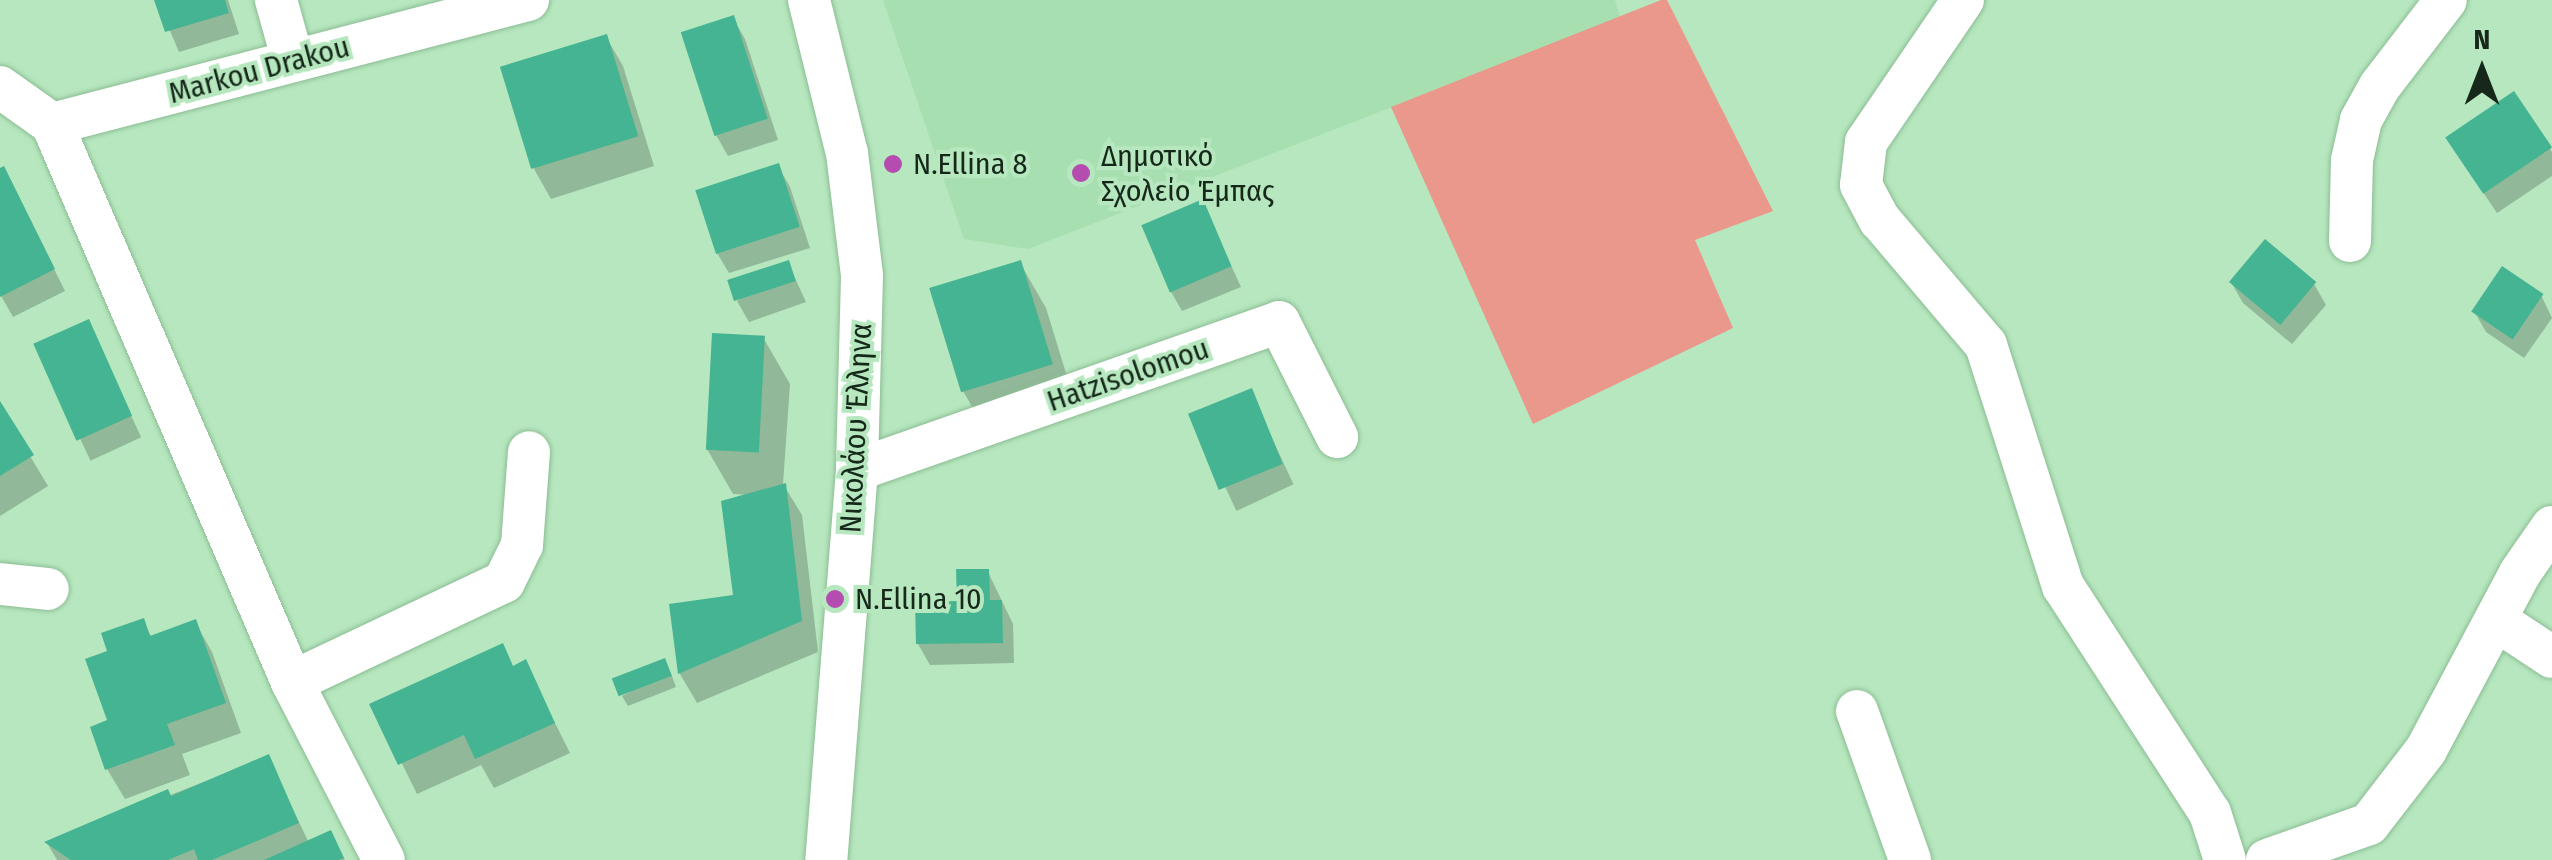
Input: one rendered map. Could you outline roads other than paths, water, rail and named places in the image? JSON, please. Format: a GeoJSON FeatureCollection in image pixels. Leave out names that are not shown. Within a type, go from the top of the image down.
{"type":"FeatureCollection","features":[{"type":"Feature","properties":{"kind":"street"},"geometry":{"type":"LineString","coordinates":[[276,0],[293,61]]}},
{"type":"Feature","properties":{"kind":"street","name":"Markou Drakou"},"geometry":{"type":"LineString","coordinates":[[52,124],[528,0]]}},
{"type":"Feature","properties":{"kind":"street","name":"Νικολάου Έλληνα"},"geometry":{"type":"LineString","coordinates":[[809,0],[858,214],[862,276],[857,470],[826,860]]}},
{"type":"Feature","properties":{"kind":"street"},"geometry":{"type":"LineString","coordinates":[[1964,0],[1866,142],[1861,185],[1880,220],[1986,345],[2062,586],[2210,814],[2225,860]]}},
{"type":"Feature","properties":{"kind":"street"},"geometry":{"type":"LineString","coordinates":[[2350,241],[2352,160],[2361,120],[2380,86],[2446,0]]}},
{"type":"Feature","properties":{"kind":"street"},"geometry":{"type":"LineString","coordinates":[[0,87],[52,124],[292,682],[384,860]]}},
{"type":"Feature","properties":{"kind":"street","name":"Hatzisolomou"},"geometry":{"type":"LineString","coordinates":[[857,470],[1279,322],[1336,437]]}},
{"type":"Feature","properties":{"kind":"street"},"geometry":{"type":"LineString","coordinates":[[292,682],[504,582],[522,545],[529,452]]}},
{"type":"Feature","properties":{"kind":"street"},"geometry":{"type":"LineString","coordinates":[[2267,860],[2369,824],[2426,750],[2520,572],[2552,528]]}},
{"type":"Feature","properties":{"kind":"street"},"geometry":{"type":"LineString","coordinates":[[0,584],[48,589]]}},
{"type":"Feature","properties":{"kind":"street"},"geometry":{"type":"LineString","coordinates":[[2496,620],[2552,658]]}},
{"type":"Feature","properties":{"kind":"street"},"geometry":{"type":"LineString","coordinates":[[1856,711],[1910,860]]}},
{"type":"Feature","properties":{"kind":"place","name":"N.Ellina 8"},"geometry":{"type":"Point","coordinates":[893,164]}},
{"type":"Feature","properties":{"kind":"place","name":"Δημοτικό Σχολείο Έμπας"},"geometry":{"type":"Point","coordinates":[1081,173]}},
{"type":"Feature","properties":{"kind":"place","name":"N.Ellina 10"},"geometry":{"type":"Point","coordinates":[835,599]}}]}
